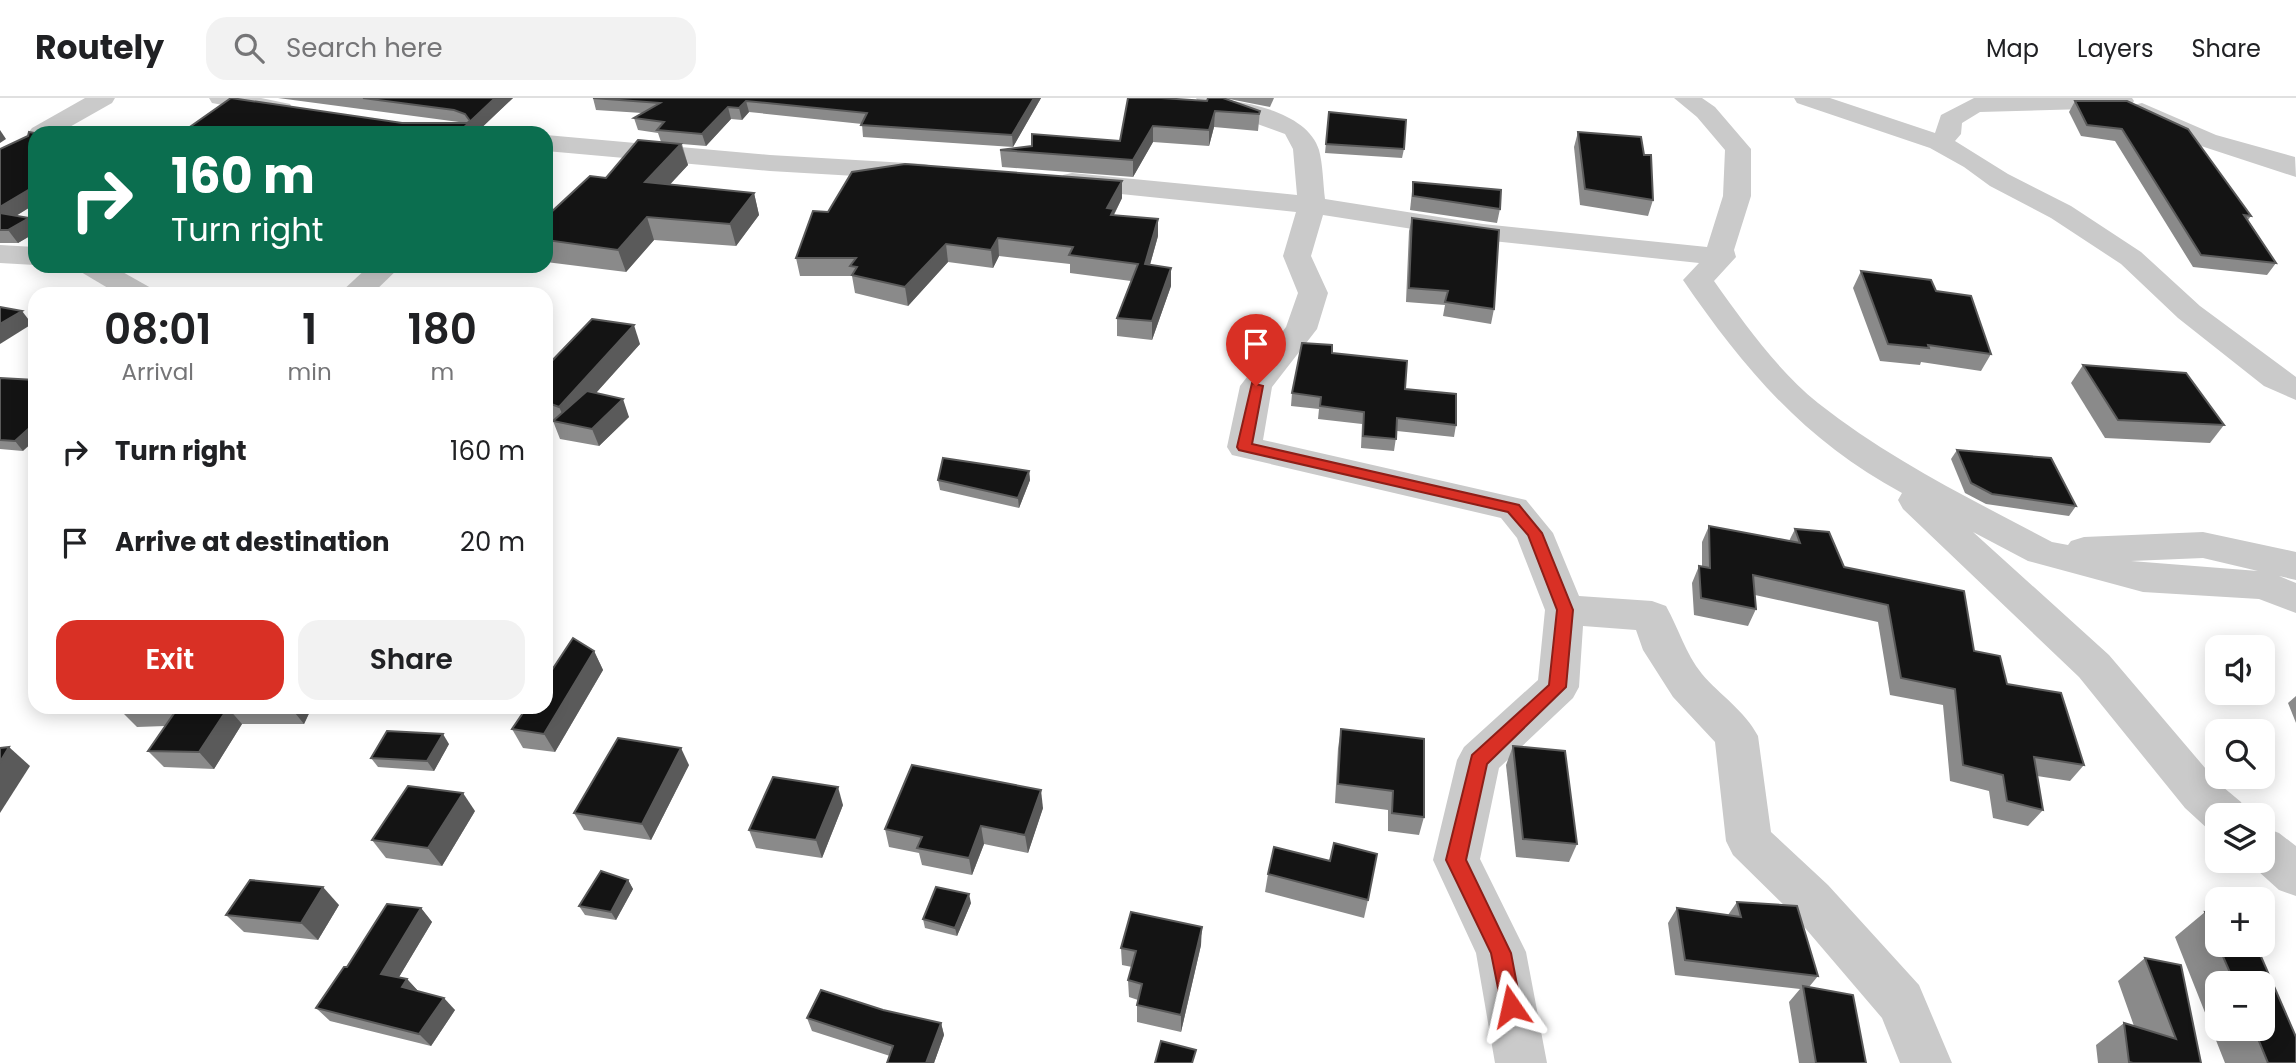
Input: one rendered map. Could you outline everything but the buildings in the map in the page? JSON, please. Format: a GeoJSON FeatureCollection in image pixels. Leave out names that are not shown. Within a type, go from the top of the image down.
{"type":"FeatureCollection","features":[{"type":"Feature","properties":{"kind":"street"},"geometry":{"type":"LineString","coordinates":[[53,126],[103,98]]}},
{"type":"Feature","properties":{"kind":"street"},"geometry":{"type":"LineString","coordinates":[[221,98],[304,112]]}},
{"type":"Feature","properties":{"kind":"street"},"geometry":{"type":"LineString","coordinates":[[1208,98],[1295,129],[1306,149],[1312,205],[1297,256],[1313,293],[1301,329],[1256,386],[1244,447],[1513,509],[1534,533],[1565,610],[1558,687],[1479,760],[1456,860],[1501,953],[1521,1063]]}},
{"type":"Feature","properties":{"kind":"street"},"geometry":{"type":"LineString","coordinates":[[1686,98],[1706,112],[1738,149],[1737,196],[1720,250],[1722,257]]}},
{"type":"Feature","properties":{"kind":"street"},"geometry":{"type":"LineString","coordinates":[[1807,98],[1939,143],[1973,160],[1999,180],[2061,212],[2131,258],[2189,312],[2275,379],[2296,390]]}},
{"type":"Feature","properties":{"kind":"street"},"geometry":{"type":"LineString","coordinates":[[1939,143],[1948,134],[1950,120],[1975,105],[2118,99],[2207,140],[2286,163],[2296,169]]}},
{"type":"Feature","properties":{"kind":"street"},"geometry":{"type":"LineString","coordinates":[[553,144],[946,173]]}},
{"type":"Feature","properties":{"kind":"street"},"geometry":{"type":"LineString","coordinates":[[553,166],[586,147]]}},
{"type":"Feature","properties":{"kind":"street"},"geometry":{"type":"LineString","coordinates":[[1041,179],[1312,205],[1483,232],[1722,257]]}},
{"type":"Feature","properties":{"kind":"street"},"geometry":{"type":"LineString","coordinates":[[0,254],[28,256]]}},
{"type":"Feature","properties":{"kind":"street"},"geometry":{"type":"LineString","coordinates":[[1722,257],[1698,280],[1740,340],[1804,409],[1894,474],[2041,552],[2143,578],[2264,585],[2296,599]]}},
{"type":"Feature","properties":{"kind":"street"},"geometry":{"type":"LineString","coordinates":[[103,273],[128,287]]}},
{"type":"Feature","properties":{"kind":"street"},"geometry":{"type":"LineString","coordinates":[[362,287],[378,273]]}},
{"type":"Feature","properties":{"kind":"street"},"geometry":{"type":"LineString","coordinates":[[1894,474],[1928,514],[2003,579],[2094,666],[2210,803]]}},
{"type":"Feature","properties":{"kind":"street"},"geometry":{"type":"LineString","coordinates":[[2041,552],[2203,545],[2296,566]]}},
{"type":"Feature","properties":{"kind":"street"},"geometry":{"type":"LineString","coordinates":[[1565,610],[1652,616],[1663,650],[1688,686],[1735,736],[1749,841],[1811,900],[1901,1002],[1926,1063]]}},
{"type":"Feature","properties":{"kind":"street"},"geometry":{"type":"LineString","coordinates":[[2275,857],[2296,875]]}},
{"type":"Feature","properties":{"kind":"route"},"geometry":{"type":"LineString","coordinates":[[1256,386],[1244,447],[1513,509],[1534,533],[1565,610],[1558,687],[1479,760],[1456,860],[1501,953],[1511,1006]]}}]}
